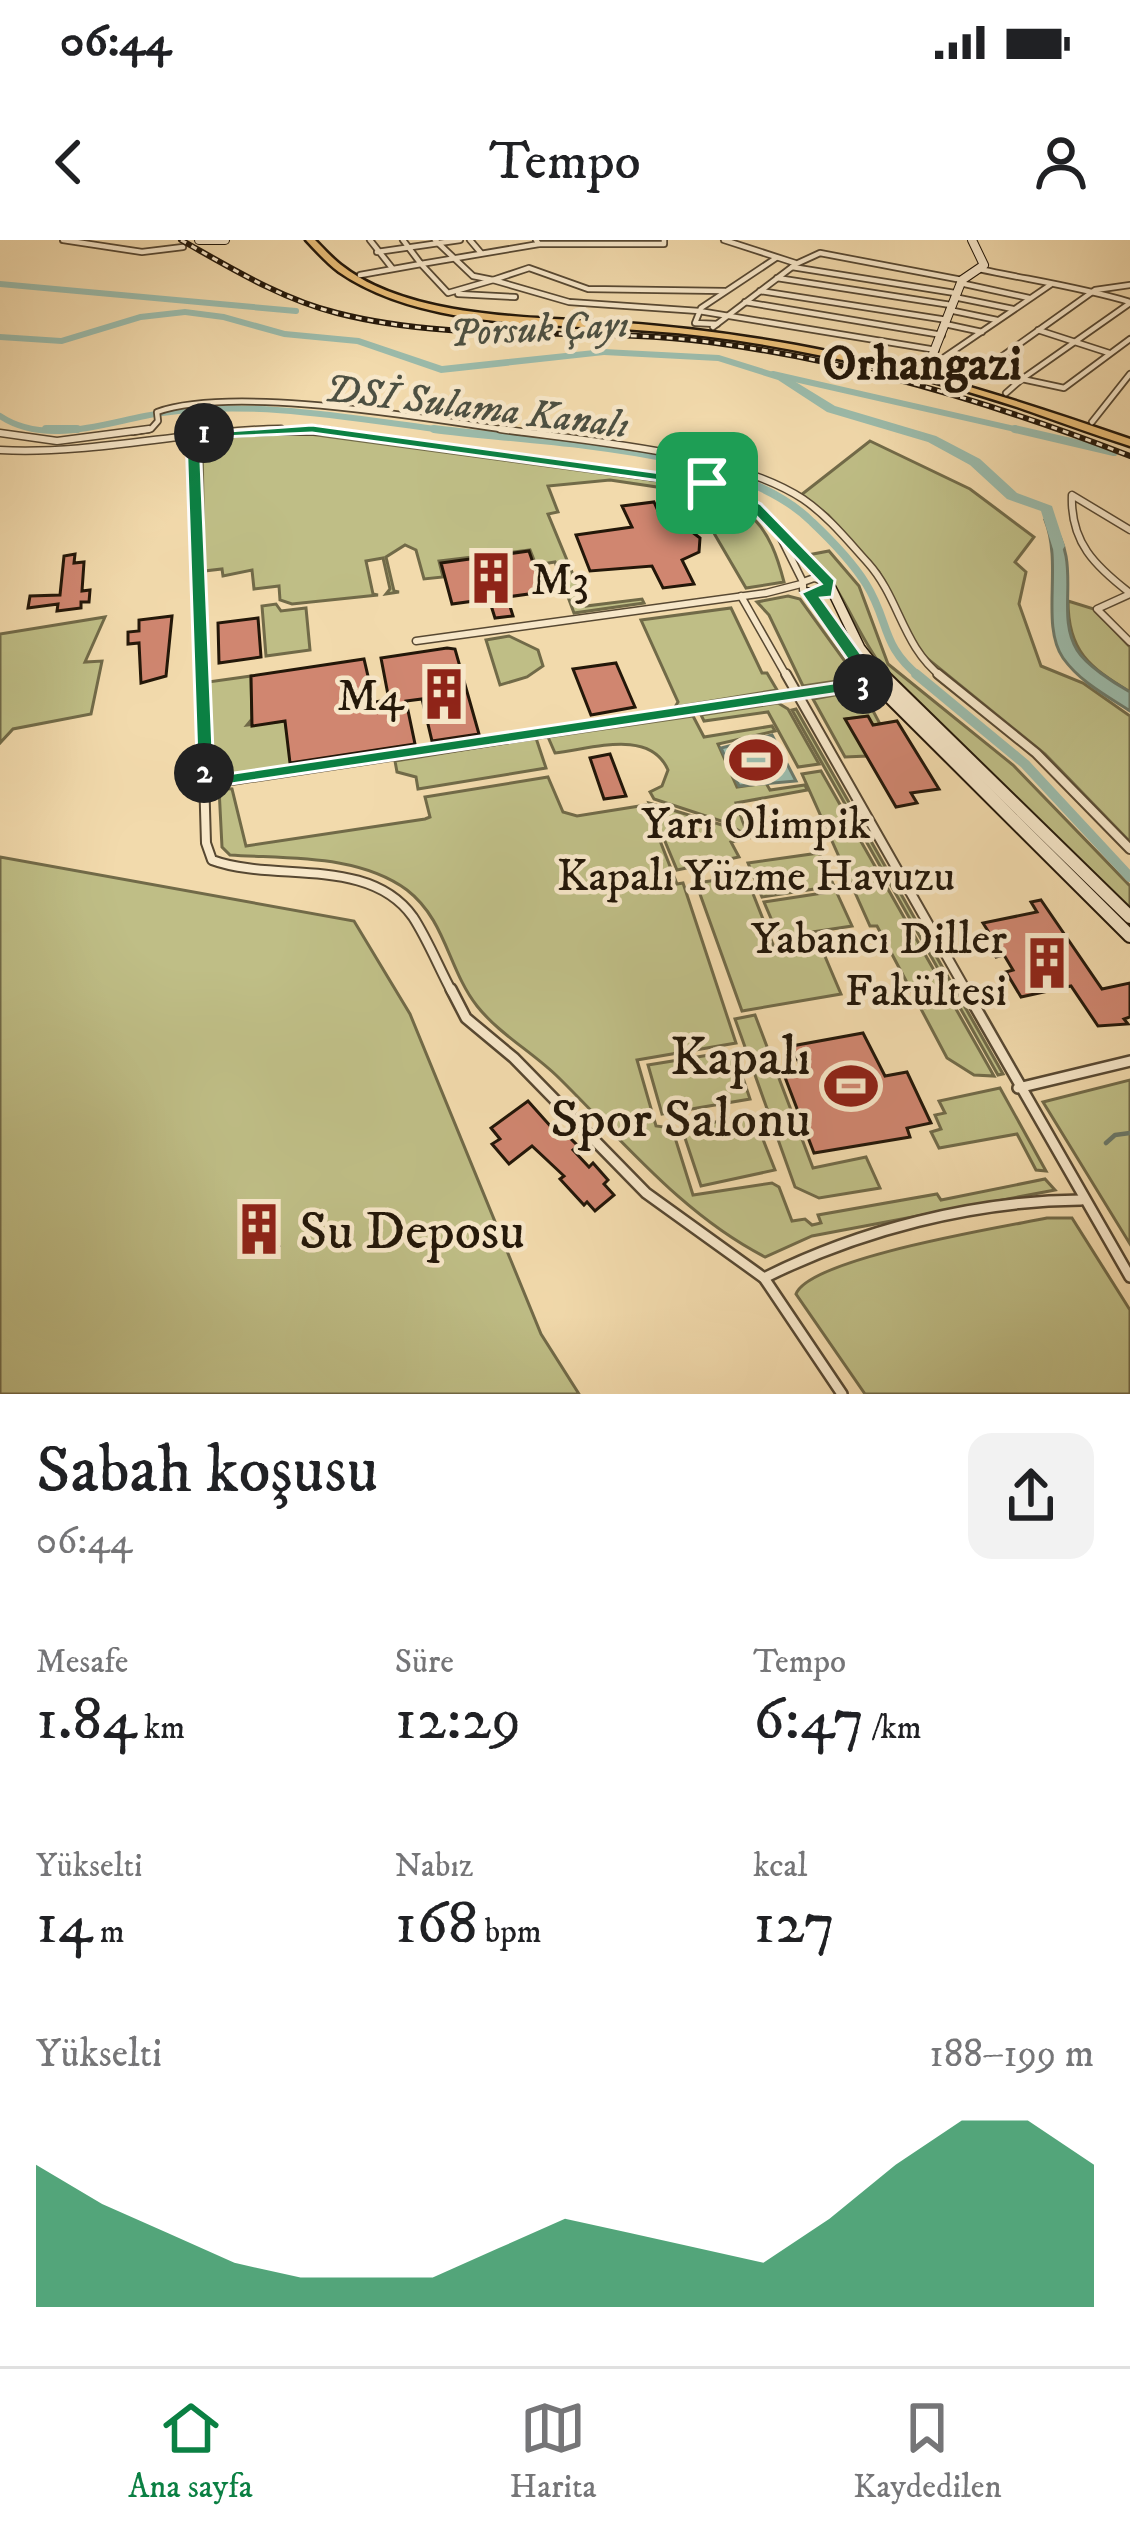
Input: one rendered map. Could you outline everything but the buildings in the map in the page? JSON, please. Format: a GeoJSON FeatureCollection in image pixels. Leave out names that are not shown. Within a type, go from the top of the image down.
{"type":"FeatureCollection","features":[{"type":"Feature","properties":{"kind":"highway"},"geometry":{"type":"LineString","coordinates":[[310,240],[352,279],[426,305],[776,344],[1004,396],[1092,422],[1130,440]]}},
{"type":"Feature","properties":{"kind":"highway"},"geometry":{"type":"LineString","coordinates":[[321,240],[360,275],[415,296],[453,304],[716,326],[927,369],[1130,440]]}},
{"type":"Feature","properties":{"kind":"street"},"geometry":{"type":"LineString","coordinates":[[63,240],[142,252],[183,247]]}},
{"type":"Feature","properties":{"kind":"street"},"geometry":{"type":"LineString","coordinates":[[199,240],[225,240]]}},
{"type":"Feature","properties":{"kind":"street"},"geometry":{"type":"LineString","coordinates":[[370,240],[393,269]]}},
{"type":"Feature","properties":{"kind":"street"},"geometry":{"type":"LineString","coordinates":[[403,240],[448,293],[515,297]]}},
{"type":"Feature","properties":{"kind":"street"},"geometry":{"type":"LineString","coordinates":[[377,252],[460,240]]}},
{"type":"Feature","properties":{"kind":"street"},"geometry":{"type":"LineString","coordinates":[[470,240],[482,254]]}},
{"type":"Feature","properties":{"kind":"street"},"geometry":{"type":"LineString","coordinates":[[504,240],[512,249]]}},
{"type":"Feature","properties":{"kind":"street"},"geometry":{"type":"LineString","coordinates":[[360,275],[538,242],[664,244],[664,240]]}},
{"type":"Feature","properties":{"kind":"street"},"geometry":{"type":"LineString","coordinates":[[724,240],[794,266],[902,284],[950,308],[982,332]]}},
{"type":"Feature","properties":{"kind":"street"},"geometry":{"type":"LineString","coordinates":[[927,369],[961,281],[984,265],[984,256],[972,240]]}},
{"type":"Feature","properties":{"kind":"street"},"geometry":{"type":"LineString","coordinates":[[436,242],[473,276],[568,302],[699,311],[937,350]]}},
{"type":"Feature","properties":{"kind":"street"},"geometry":{"type":"LineString","coordinates":[[776,258],[699,311],[695,322],[716,326],[794,266],[820,253],[1031,298]]}},
{"type":"Feature","properties":{"kind":"street"},"geometry":{"type":"LineString","coordinates":[[457,294],[529,268],[588,289],[724,292]]}},
{"type":"Feature","properties":{"kind":"street"},"geometry":{"type":"LineString","coordinates":[[977,269],[1068,283],[1130,303]]}},
{"type":"Feature","properties":{"kind":"street"},"geometry":{"type":"LineString","coordinates":[[902,284],[908,272]]}},
{"type":"Feature","properties":{"kind":"street"},"geometry":{"type":"LineString","coordinates":[[777,278],[998,321]]}},
{"type":"Feature","properties":{"kind":"street"},"geometry":{"type":"LineString","coordinates":[[927,369],[1051,284]]}},
{"type":"Feature","properties":{"kind":"street"},"geometry":{"type":"LineString","coordinates":[[1130,285],[1094,292],[988,367],[1064,388],[1130,339]]}},
{"type":"Feature","properties":{"kind":"street"},"geometry":{"type":"LineString","coordinates":[[760,291],[1015,309]]}},
{"type":"Feature","properties":{"kind":"street"},"geometry":{"type":"LineString","coordinates":[[745,302],[942,335]]}},
{"type":"Feature","properties":{"kind":"street"},"geometry":{"type":"LineString","coordinates":[[1004,396],[1130,303]]}},
{"type":"Feature","properties":{"kind":"street"},"geometry":{"type":"LineString","coordinates":[[1037,330],[1110,353]]}},
{"type":"Feature","properties":{"kind":"street"},"geometry":{"type":"LineString","coordinates":[[1092,422],[1130,374]]}},
{"type":"Feature","properties":{"kind":"street"},"geometry":{"type":"LineString","coordinates":[[0,433],[36,442],[68,442],[151,429],[157,414],[174,406],[252,402],[668,453],[765,482],[801,498],[833,524],[875,571],[902,633],[920,660],[1036,753],[1130,849]]}},
{"type":"Feature","properties":{"kind":"street"},"geometry":{"type":"LineString","coordinates":[[0,450],[73,452],[193,434],[312,429],[676,477],[734,493],[776,527],[829,585],[860,648],[886,681],[1130,917]]}},
{"type":"Feature","properties":{"kind":"street"},"geometry":{"type":"LineString","coordinates":[[193,434],[206,843],[212,860],[231,867],[330,874],[386,895],[411,914],[466,1018],[514,1058],[646,1193],[764,1279],[842,1394]]}},
{"type":"Feature","properties":{"kind":"street"},"geometry":{"type":"LineString","coordinates":[[1130,530],[1072,495],[1074,538],[1094,565],[1130,594]]}},
{"type":"Feature","properties":{"kind":"street"},"geometry":{"type":"LineString","coordinates":[[776,527],[805,588],[873,683],[1130,936]]}},
{"type":"Feature","properties":{"kind":"street"},"geometry":{"type":"LineString","coordinates":[[805,588],[814,578],[829,585]]}},
{"type":"Feature","properties":{"kind":"street"},"geometry":{"type":"LineString","coordinates":[[416,640],[805,588],[824,595],[829,585]]}},
{"type":"Feature","properties":{"kind":"street"},"geometry":{"type":"LineString","coordinates":[[1128,638],[1097,606],[1130,594]]}},
{"type":"Feature","properties":{"kind":"street"},"geometry":{"type":"LineString","coordinates":[[741,596],[1130,1277]]}},
{"type":"Feature","properties":{"kind":"street"},"geometry":{"type":"LineString","coordinates":[[205,784],[873,683]]}},
{"type":"Feature","properties":{"kind":"street"},"geometry":{"type":"LineString","coordinates":[[1018,1088],[1130,1061]]}},
{"type":"Feature","properties":{"kind":"street"},"geometry":{"type":"LineString","coordinates":[[764,1279],[796,1259],[836,1244],[1040,1198],[1083,1200]]}},
{"type":"Feature","properties":{"kind":"shaded area"},"geometry":{"type":"Polygon","coordinates":[[[302,433],[696,486],[731,502],[755,520],[772,546],[784,582],[746,588],[690,492],[610,480],[548,486],[558,512],[548,514],[586,606],[642,599],[644,603],[574,613],[555,562],[536,565],[530,550],[439,561],[443,577],[424,579],[416,550],[405,545],[386,557],[394,591],[399,592],[386,594],[390,589],[383,558],[366,561],[373,594],[378,595],[292,604],[280,600],[279,586],[254,589],[252,570],[223,576],[222,569],[204,571],[202,438],[302,433]]]}},
{"type":"Feature","properties":{"kind":"shaded area"},"geometry":{"type":"Polygon","coordinates":[[[870,441],[970,489],[1034,537],[1015,562],[1026,572],[1019,604],[1041,666],[1083,683],[1130,716],[1130,842],[1045,754],[918,651],[879,572],[828,515],[801,495],[870,441]]]}},
{"type":"Feature","properties":{"kind":"shaded area"},"geometry":{"type":"Polygon","coordinates":[[[1049,519],[1065,553],[1068,620],[1077,650],[1130,692],[1130,711],[1077,674],[1056,644],[1052,556],[1045,520],[1049,519]]]}},
{"type":"Feature","properties":{"kind":"shaded area"},"geometry":{"type":"Polygon","coordinates":[[[829,551],[859,586],[888,664],[1013,765],[1130,886],[1130,911],[886,672],[831,581],[808,555],[829,551]]]}},
{"type":"Feature","properties":{"kind":"shaded area"},"geometry":{"type":"Polygon","coordinates":[[[788,596],[800,599],[857,678],[803,686],[769,615],[757,602],[788,596]]]}},
{"type":"Feature","properties":{"kind":"shaded area"},"geometry":{"type":"Polygon","coordinates":[[[1068,601],[1094,609],[1130,647],[1130,692],[1084,656],[1072,633],[1068,601]]]}},
{"type":"Feature","properties":{"kind":"shaded area"},"geometry":{"type":"Polygon","coordinates":[[[276,604],[281,611],[306,608],[310,650],[266,656],[262,606],[276,604]]]}},
{"type":"Feature","properties":{"kind":"shaded area"},"geometry":{"type":"Polygon","coordinates":[[[731,608],[762,673],[767,673],[777,690],[675,707],[678,702],[641,620],[731,608]]]}},
{"type":"Feature","properties":{"kind":"shaded area"},"geometry":{"type":"Polygon","coordinates":[[[105,617],[85,662],[102,661],[91,714],[13,729],[0,743],[0,634],[105,617]]]}},
{"type":"Feature","properties":{"kind":"shaded area"},"geometry":{"type":"Polygon","coordinates":[[[509,636],[538,650],[543,666],[500,685],[486,640],[509,636]]]}},
{"type":"Feature","properties":{"kind":"shaded area"},"geometry":{"type":"Polygon","coordinates":[[[251,676],[252,719],[247,725],[285,721],[293,766],[218,777],[212,774],[208,682],[251,676]]]}},
{"type":"Feature","properties":{"kind":"shaded area"},"geometry":{"type":"Polygon","coordinates":[[[862,690],[880,724],[873,725],[867,716],[847,719],[867,756],[845,757],[813,699],[862,690]]]}},
{"type":"Feature","properties":{"kind":"shaded area"},"geometry":{"type":"Polygon","coordinates":[[[778,703],[788,709],[819,764],[798,767],[768,712],[704,721],[701,715],[778,703]]]}},
{"type":"Feature","properties":{"kind":"shaded area"},"geometry":{"type":"Polygon","coordinates":[[[796,709],[1003,1074],[998,1075],[792,710],[796,709]]]}},
{"type":"Feature","properties":{"kind":"shaded area"},"geometry":{"type":"Polygon","coordinates":[[[693,716],[704,737],[772,726],[775,731],[718,744],[737,787],[766,783],[770,790],[805,785],[807,790],[736,803],[748,836],[724,822],[654,799],[650,792],[662,786],[668,770],[648,749],[618,744],[555,753],[548,737],[693,716]]]}},
{"type":"Feature","properties":{"kind":"shaded area","name":"Yarı Olimpik Kapalı Yüzme Havuzu"},"geometry":{"type":"Polygon","coordinates":[[[772,735],[796,781],[739,786],[721,748],[772,735]]]}},
{"type":"Feature","properties":{"kind":"shaded area"},"geometry":{"type":"Polygon","coordinates":[[[536,738],[546,768],[418,789],[416,777],[397,772],[395,761],[536,738]]]}},
{"type":"Feature","properties":{"kind":"shaded area"},"geometry":{"type":"Polygon","coordinates":[[[821,771],[994,1076],[974,1075],[947,1058],[877,926],[870,926],[802,774],[821,771]]]}},
{"type":"Feature","properties":{"kind":"shaded area"},"geometry":{"type":"Polygon","coordinates":[[[548,777],[563,812],[577,816],[646,805],[677,884],[683,883],[736,1043],[637,1060],[656,1126],[672,1128],[693,1195],[772,1183],[779,1187],[792,1221],[805,1219],[812,1225],[821,1223],[818,1215],[937,1194],[941,1200],[1045,1179],[1055,1190],[812,1236],[765,1257],[681,1199],[559,1078],[486,1016],[467,992],[439,930],[407,890],[388,878],[344,864],[230,855],[222,847],[219,788],[232,789],[246,846],[425,819],[430,817],[425,797],[548,777]]]}},
{"type":"Feature","properties":{"kind":"shaded area"},"geometry":{"type":"Polygon","coordinates":[[[649,803],[722,825],[744,839],[731,842],[739,857],[677,870],[649,803]]]}},
{"type":"Feature","properties":{"kind":"shaded area"},"geometry":{"type":"Polygon","coordinates":[[[819,853],[834,886],[762,897],[748,863],[819,853]]]}},
{"type":"Feature","properties":{"kind":"shaded area"},"geometry":{"type":"Polygon","coordinates":[[[0,857],[354,921],[410,1014],[541,1334],[579,1394],[0,1394],[0,857]]]}},
{"type":"Feature","properties":{"kind":"shaded area"},"geometry":{"type":"Polygon","coordinates":[[[746,876],[774,947],[818,940],[841,994],[742,1011],[696,883],[746,876]]]}},
{"type":"Feature","properties":{"kind":"shaded area"},"geometry":{"type":"Polygon","coordinates":[[[836,891],[852,926],[779,937],[764,902],[836,891]]]}},
{"type":"Feature","properties":{"kind":"shaded area"},"geometry":{"type":"Polygon","coordinates":[[[755,1015],[813,1168],[866,1157],[880,1188],[819,1198],[795,1187],[735,1019],[755,1015]]]}},
{"type":"Feature","properties":{"kind":"shaded area"},"geometry":{"type":"Polygon","coordinates":[[[734,1051],[750,1099],[662,1114],[648,1065],[734,1051]]]}},
{"type":"Feature","properties":{"kind":"shaded area"},"geometry":{"type":"Polygon","coordinates":[[[1130,1080],[1130,1244],[1043,1102],[1130,1080]]]}},
{"type":"Feature","properties":{"kind":"shaded area"},"geometry":{"type":"Polygon","coordinates":[[[1000,1088],[1046,1171],[1036,1170],[1017,1134],[939,1148],[931,1132],[941,1129],[935,1115],[945,1113],[939,1101],[1000,1088]]]}},
{"type":"Feature","properties":{"kind":"shaded area"},"geometry":{"type":"Polygon","coordinates":[[[753,1114],[775,1170],[701,1186],[682,1129],[753,1114]]]}},
{"type":"Feature","properties":{"kind":"shaded area"},"geometry":{"type":"Polygon","coordinates":[[[1047,1218],[1072,1218],[1130,1310],[1130,1394],[865,1394],[796,1294],[809,1281],[835,1268],[870,1257],[1047,1218]]]}},
{"type":"Feature","properties":{"kind":"waterway"},"geometry":{"type":"LineString","coordinates":[[0,284],[296,311]]}},
{"type":"Feature","properties":{"kind":"waterway","name":"Porsuk Çayı"},"geometry":{"type":"LineString","coordinates":[[0,337],[62,341],[140,317],[185,312],[284,334],[359,341],[441,370],[604,352],[719,358],[782,378],[831,409],[932,439],[975,462],[1012,496],[1047,509],[1058,546]]}},
{"type":"Feature","properties":{"kind":"waterway"},"geometry":{"type":"LineString","coordinates":[[773,374],[1024,431]]}},
{"type":"Feature","properties":{"kind":"waterway","name":"DSİ Sulama Kanalı"},"geometry":{"type":"LineString","coordinates":[[73,429],[162,413],[236,408],[437,429]]}},
{"type":"Feature","properties":{"kind":"waterway","name":"DSİ Sulama Kanalı"},"geometry":{"type":"LineString","coordinates":[[0,416],[38,430],[73,429]]}},
{"type":"Feature","properties":{"kind":"waterway","name":"DSİ Sulama Kanalı"},"geometry":{"type":"LineString","coordinates":[[46,429],[73,429]]}},
{"type":"Feature","properties":{"kind":"waterway","name":"DSİ Sulama Kanalı"},"geometry":{"type":"LineString","coordinates":[[437,429],[579,444],[686,462],[778,496],[812,522],[855,568],[898,654],[920,677]]}},
{"type":"Feature","properties":{"kind":"waterway","name":"DSİ Sulama Kanalı"},"geometry":{"type":"LineString","coordinates":[[437,429],[458,432]]}},
{"type":"Feature","properties":{"kind":"waterway"},"geometry":{"type":"LineString","coordinates":[[1015,429],[1024,431]]}},
{"type":"Feature","properties":{"kind":"waterway"},"geometry":{"type":"LineString","coordinates":[[1024,431],[1028,432]]}},
{"type":"Feature","properties":{"kind":"waterway"},"geometry":{"type":"LineString","coordinates":[[1024,431],[1114,452]]}},
{"type":"Feature","properties":{"kind":"waterway","name":"DSİ Sulama Kanalı"},"geometry":{"type":"LineString","coordinates":[[916,674],[1025,764],[1130,877]]}},
{"type":"Feature","properties":{"kind":"waterway"},"geometry":{"type":"LineString","coordinates":[[1106,1143],[1115,1135],[1130,1133]]}},
{"type":"Feature","properties":{"kind":"railway"},"geometry":{"type":"LineString","coordinates":[[181,240],[276,291],[337,313],[475,332],[663,337],[763,350],[923,386],[1130,456]]}},
{"type":"Feature","properties":{"kind":"place","name":"M3"},"geometry":{"type":"Point","coordinates":[491,578]}},
{"type":"Feature","properties":{"kind":"place","name":"M4"},"geometry":{"type":"Point","coordinates":[444,694]}},
{"type":"Feature","properties":{"kind":"place","name":"Yarı Olimpik Kapalı Yüzme Havuzu"},"geometry":{"type":"Point","coordinates":[756,760]}},
{"type":"Feature","properties":{"kind":"place","name":"Yabancı Diller Fakültesi"},"geometry":{"type":"Point","coordinates":[1047,963]}},
{"type":"Feature","properties":{"kind":"place","name":"Kapalı Spor Salonu"},"geometry":{"type":"Point","coordinates":[851,1086]}},
{"type":"Feature","properties":{"kind":"place","name":"Su Deposu"},"geometry":{"type":"Point","coordinates":[259,1229]}},
{"type":"Feature","properties":{"kind":"district","name":"Orhangazi"},"geometry":{"type":"Point","coordinates":[922,362]}},
{"type":"Feature","properties":{"kind":"route"},"geometry":{"type":"LineString","coordinates":[[312,429],[707,483],[756,508],[830,584],[826,593],[809,593],[873,683],[205,784],[193,434],[312,429]]}}]}
